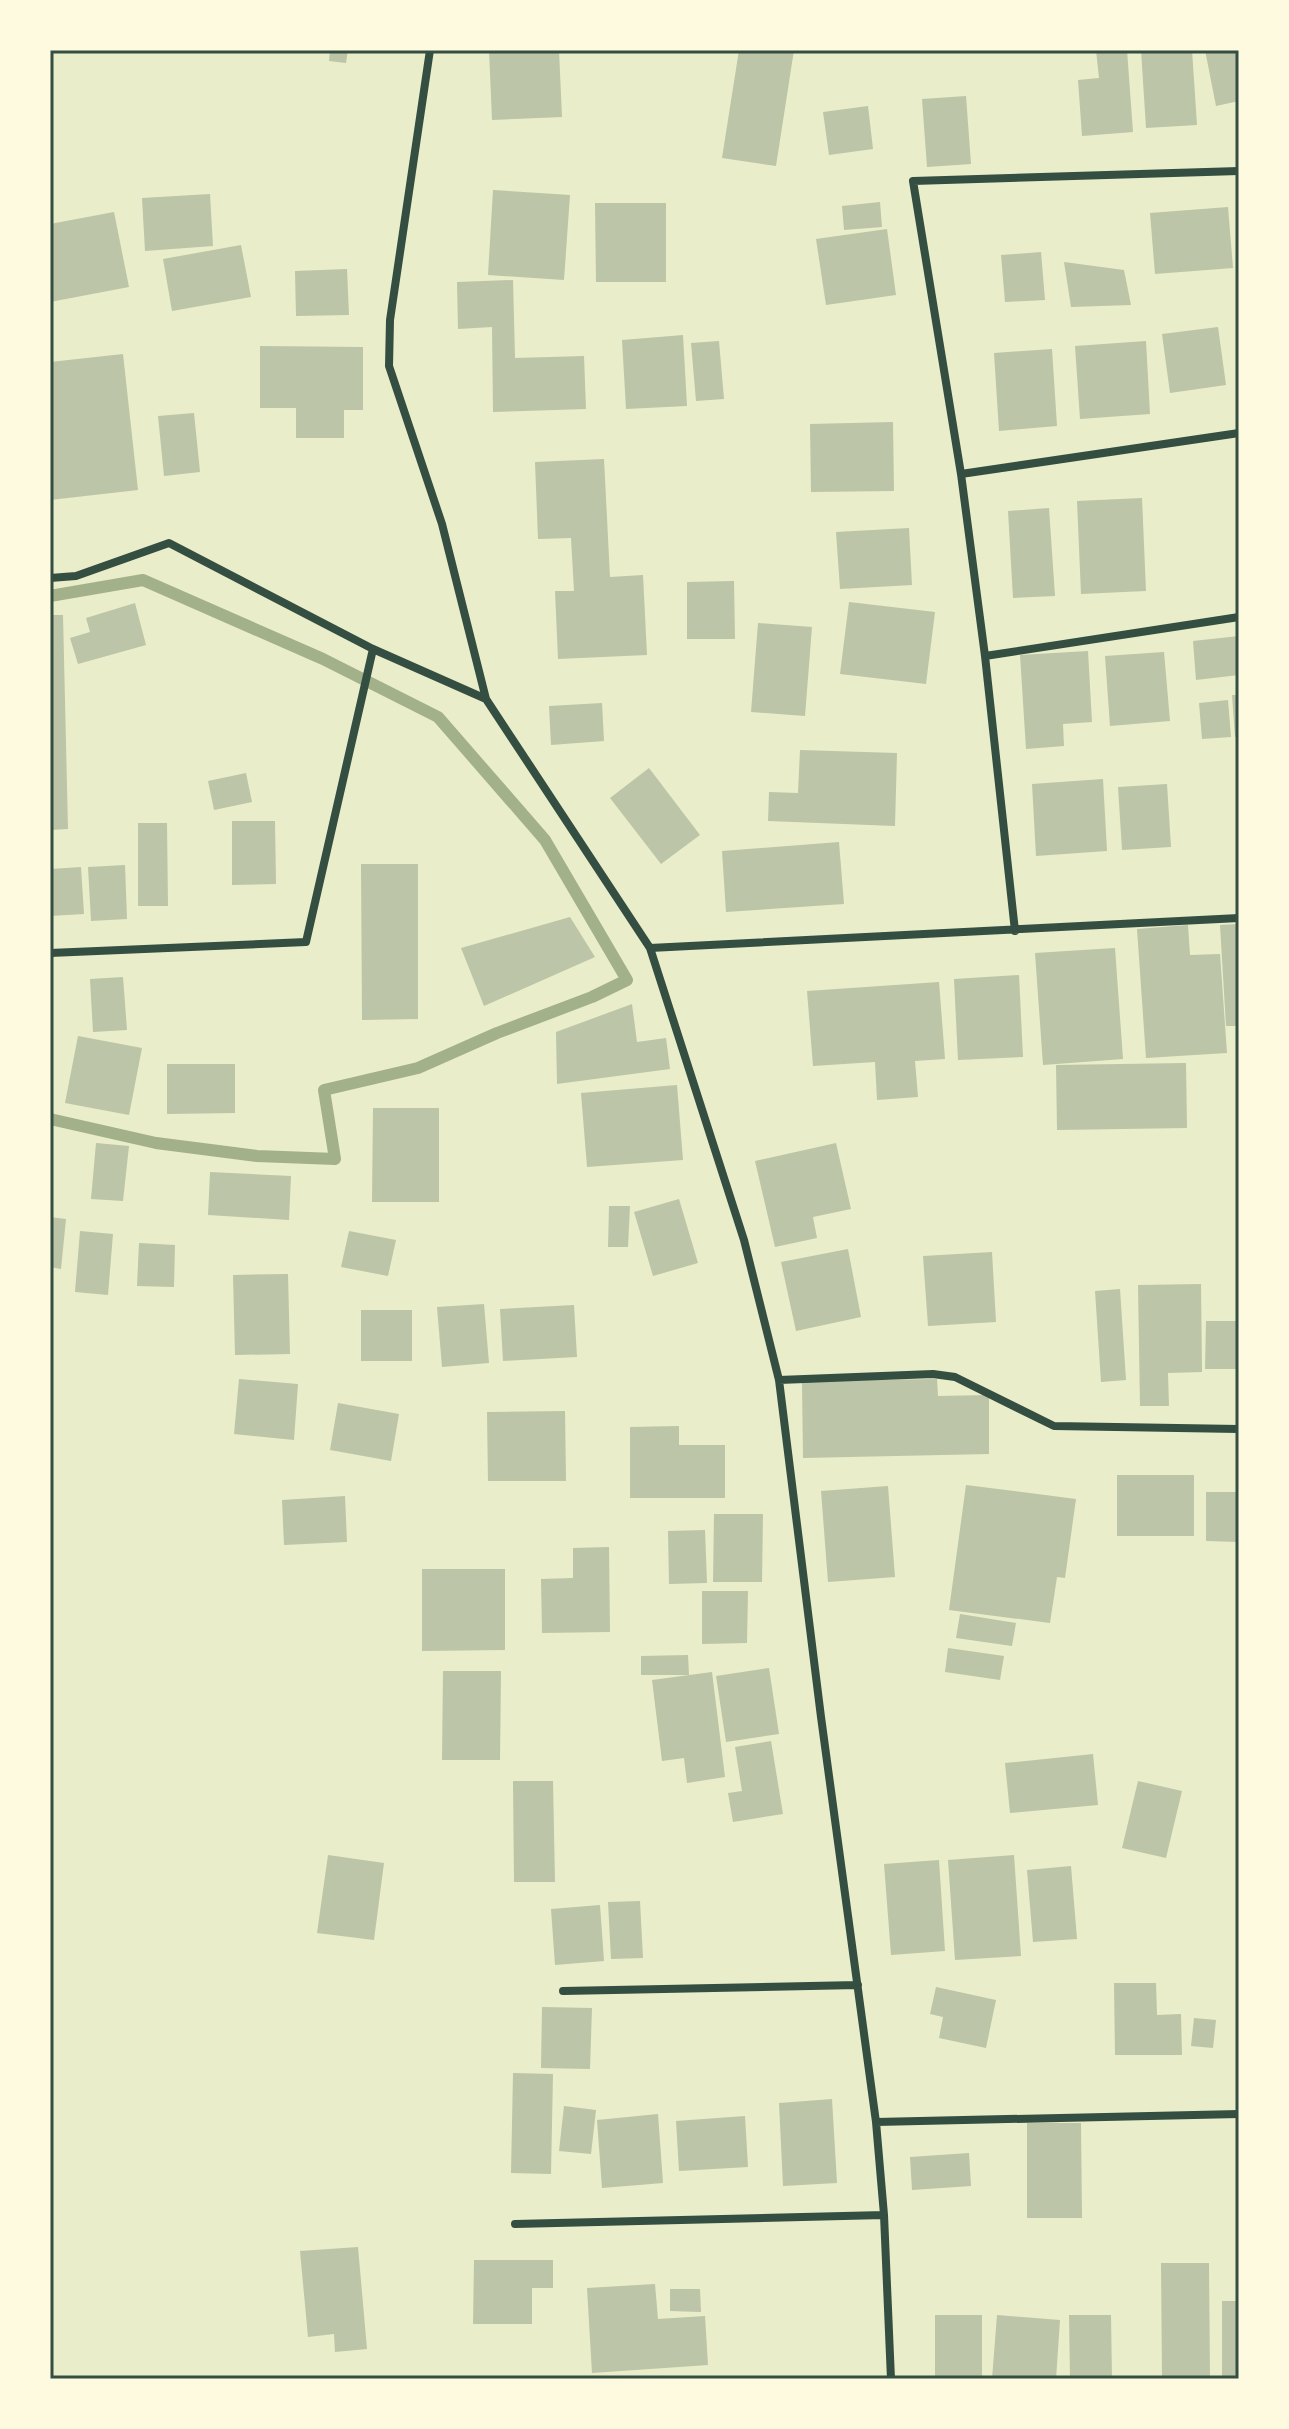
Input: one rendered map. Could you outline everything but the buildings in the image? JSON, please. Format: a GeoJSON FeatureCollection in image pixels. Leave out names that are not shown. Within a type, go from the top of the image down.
{"type":"FeatureCollection","features":[{"type":"Feature","properties":{"kind":"street"},"geometry":{"type":"LineString","coordinates":[[430,50],[390,320],[389,366],[442,524],[486,699],[650,948],[744,1240],[779,1380],[876,2122],[884,2215],[891,2379]]}},
{"type":"Feature","properties":{"kind":"street"},"geometry":{"type":"LineString","coordinates":[[1015,931],[985,656],[961,474],[913,181],[1239,171]]}},
{"type":"Feature","properties":{"kind":"street"},"geometry":{"type":"LineString","coordinates":[[961,474],[1239,433]]}},
{"type":"Feature","properties":{"kind":"street"},"geometry":{"type":"LineString","coordinates":[[50,578],[76,576],[169,543],[373,649],[486,699]]}},
{"type":"Feature","properties":{"kind":"street"},"geometry":{"type":"LineString","coordinates":[[985,656],[1239,617]]}},
{"type":"Feature","properties":{"kind":"street"},"geometry":{"type":"LineString","coordinates":[[50,953],[306,942],[373,649]]}},
{"type":"Feature","properties":{"kind":"street"},"geometry":{"type":"LineString","coordinates":[[650,948],[1239,918]]}},
{"type":"Feature","properties":{"kind":"street"},"geometry":{"type":"LineString","coordinates":[[779,1380],[944,1375],[955,1377],[1054,1426],[1239,1429]]}},
{"type":"Feature","properties":{"kind":"street"},"geometry":{"type":"LineString","coordinates":[[563,1991],[858,1985]]}},
{"type":"Feature","properties":{"kind":"street"},"geometry":{"type":"LineString","coordinates":[[876,2122],[1239,2114]]}},
{"type":"Feature","properties":{"kind":"street"},"geometry":{"type":"LineString","coordinates":[[515,2224],[884,2215]]}},
{"type":"Feature","properties":{"kind":"waterway"},"geometry":{"type":"LineString","coordinates":[[50,596],[143,580],[323,659],[438,717],[545,840],[627,980],[418,1068],[324,1090],[335,1159],[257,1156],[156,1143],[50,1119]]}}]}
